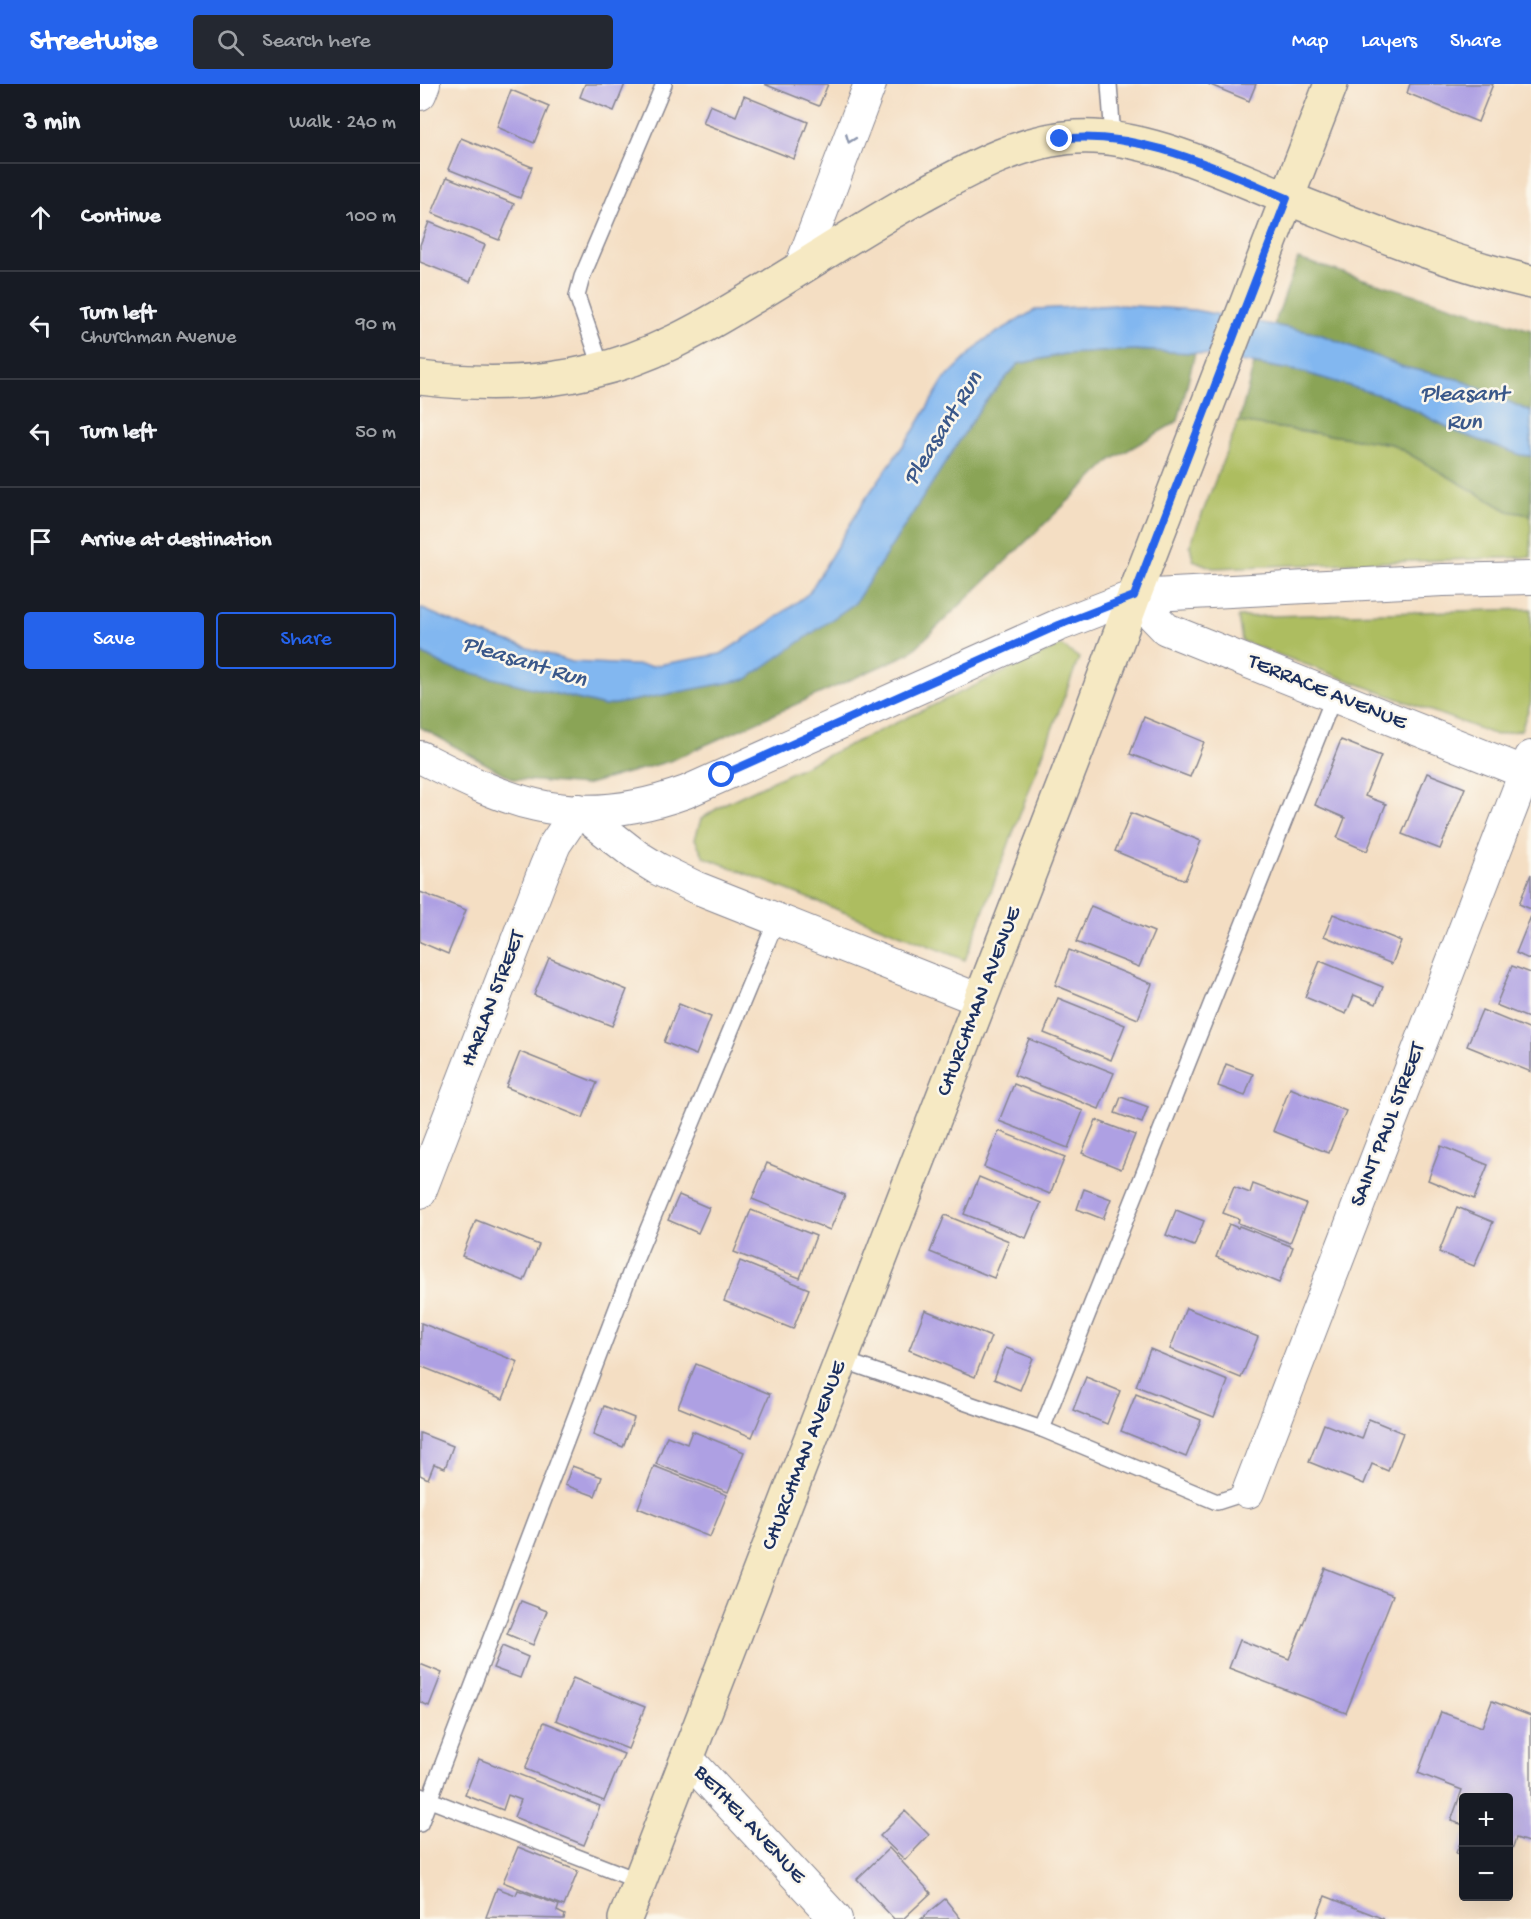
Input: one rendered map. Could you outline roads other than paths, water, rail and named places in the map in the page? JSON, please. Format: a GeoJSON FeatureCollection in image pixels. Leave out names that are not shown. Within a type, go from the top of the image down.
{"type":"FeatureCollection","features":[{"type":"Feature","properties":{"kind":"main road","name":"CHURCHMAN AVENUE"},"geometry":{"type":"LineString","coordinates":[[625,1919],[843,1360],[1331,84]]}},
{"type":"Feature","properties":{"kind":"main road"},"geometry":{"type":"LineString","coordinates":[[420,378],[470,383],[527,382],[561,378],[602,369],[650,352],[711,323],[906,204],[980,165],[1039,143],[1076,137],[1113,138],[1193,160],[1420,249],[1487,272],[1531,282]]}},
{"type":"Feature","properties":{"kind":"street"},"geometry":{"type":"LineString","coordinates":[[420,94],[424,84]]}},
{"type":"Feature","properties":{"kind":"street"},"geometry":{"type":"LineString","coordinates":[[800,269],[870,84]]}},
{"type":"Feature","properties":{"kind":"street"},"geometry":{"type":"LineString","coordinates":[[420,757],[519,801],[578,810],[608,810],[633,806],[663,801],[686,792],[1059,625],[1134,596],[1531,578]]}},
{"type":"Feature","properties":{"kind":"street","name":"TERRACE AVENUE"},"geometry":{"type":"LineString","coordinates":[[1134,596],[1166,629],[1334,696],[1529,768]]}},
{"type":"Feature","properties":{"kind":"street","name":"SAINT PAUL STREET"},"geometry":{"type":"LineString","coordinates":[[1248,1492],[1529,768]]}},
{"type":"Feature","properties":{"kind":"street"},"geometry":{"type":"LineString","coordinates":[[578,810],[637,856],[695,887],[980,1000]]}},
{"type":"Feature","properties":{"kind":"street","name":"HARLAN STREET"},"geometry":{"type":"LineString","coordinates":[[420,1192],[544,868],[555,844],[578,810]]}},
{"type":"Feature","properties":{"kind":"street","name":"BETHEL AVENUE"},"geometry":{"type":"LineString","coordinates":[[687,1758],[836,1919]]}},
{"type":"Feature","properties":{"kind":"lane"},"geometry":{"type":"LineString","coordinates":[[602,369],[577,296],[582,277],[664,84]]}},
{"type":"Feature","properties":{"kind":"lane"},"geometry":{"type":"LineString","coordinates":[[1109,84],[1113,138]]}},
{"type":"Feature","properties":{"kind":"lane"},"geometry":{"type":"LineString","coordinates":[[1042,1430],[1334,696]]}},
{"type":"Feature","properties":{"kind":"lane"},"geometry":{"type":"LineString","coordinates":[[420,1824],[425,1798],[636,1258],[777,920]]}},
{"type":"Feature","properties":{"kind":"lane"},"geometry":{"type":"LineString","coordinates":[[843,1360],[1042,1430],[1217,1502],[1248,1492]]}},
{"type":"Feature","properties":{"kind":"lane"},"geometry":{"type":"LineString","coordinates":[[425,1798],[639,1881]]}},
{"type":"Feature","properties":{"kind":"water","name":"Pleasant Run"},"geometry":{"type":"Polygon","coordinates":[[[1118,305],[1194,310],[1319,334],[1403,367],[1461,380],[1531,412],[1531,456],[1521,455],[1457,432],[1393,399],[1303,372],[1195,353],[1133,350],[1064,354],[1018,364],[983,404],[855,603],[747,679],[605,706],[445,666],[420,652],[420,608],[472,630],[572,662],[652,666],[721,654],[766,625],[809,593],[864,501],[914,430],[943,381],[984,340],[1037,309],[1118,305]]]}}]}
